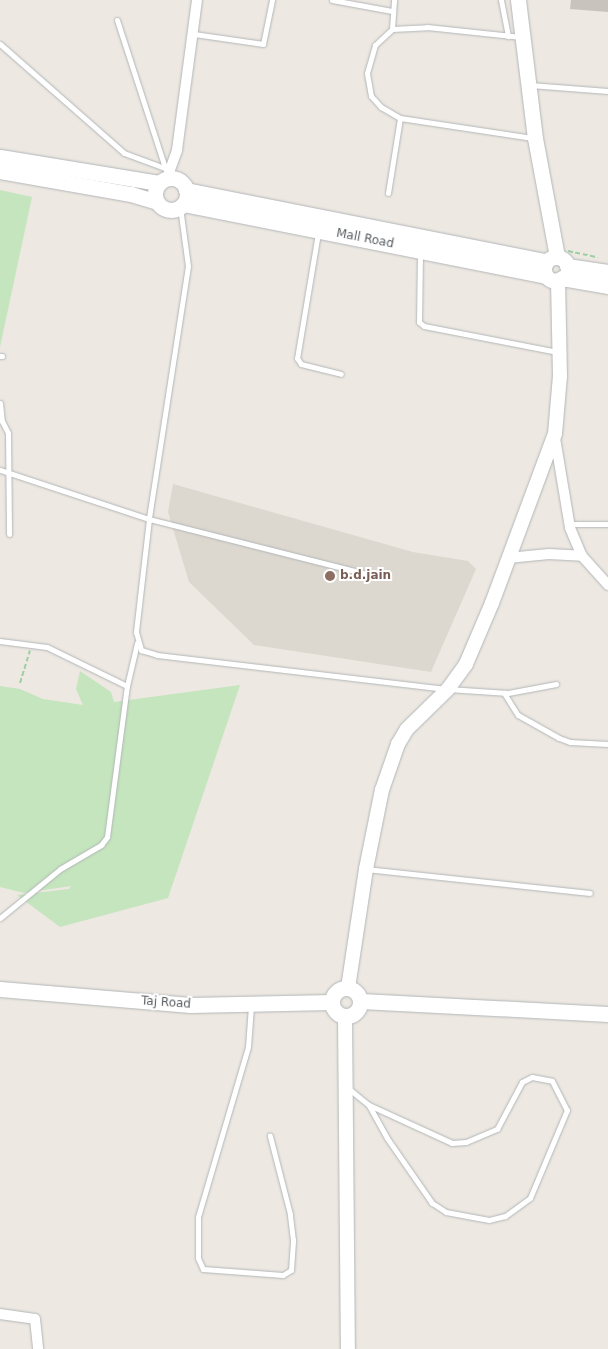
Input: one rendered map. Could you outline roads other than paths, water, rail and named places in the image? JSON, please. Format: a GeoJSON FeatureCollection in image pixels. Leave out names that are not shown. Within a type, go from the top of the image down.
{"type":"FeatureCollection","features":[{"type":"Feature","properties":{"kind":"main road"},"geometry":{"type":"LineString","coordinates":[[518,0],[530,85],[535,138],[556,270]]}},
{"type":"Feature","properties":{"kind":"main road"},"geometry":{"type":"LineString","coordinates":[[0,157],[165,174],[177,179],[183,200],[165,208],[157,202],[131,194],[0,171]]}},
{"type":"Feature","properties":{"kind":"main road"},"geometry":{"type":"LineString","coordinates":[[157,202],[155,192],[165,174]]}},
{"type":"Feature","properties":{"kind":"main road","name":"Mall Road"},"geometry":{"type":"LineString","coordinates":[[183,200],[556,270],[608,286]]}},
{"type":"Feature","properties":{"kind":"main road","name":"Mall Road"},"geometry":{"type":"LineString","coordinates":[[183,200],[420,250],[556,270],[608,272]]}},
{"type":"Feature","properties":{"kind":"main road"},"geometry":{"type":"LineString","coordinates":[[348,988],[355,991],[360,1001],[356,1013],[345,1017],[337,1013],[332,1002],[335,993],[348,988]]}},
{"type":"Feature","properties":{"kind":"main road","name":"Taj Road"},"geometry":{"type":"LineString","coordinates":[[0,989],[190,1005],[332,1002]]}},
{"type":"Feature","properties":{"kind":"main road"},"geometry":{"type":"LineString","coordinates":[[360,1001],[608,1014]]}},
{"type":"Feature","properties":{"kind":"street"},"geometry":{"type":"LineString","coordinates":[[165,174],[177,150],[198,0]]}},
{"type":"Feature","properties":{"kind":"street"},"geometry":{"type":"LineString","coordinates":[[556,270],[560,352],[555,434],[569,524],[582,556],[608,585]]}},
{"type":"Feature","properties":{"kind":"street"},"geometry":{"type":"LineString","coordinates":[[348,988],[366,869],[382,790],[398,744],[407,729],[448,689],[466,664],[555,434]]}},
{"type":"Feature","properties":{"kind":"street"},"geometry":{"type":"LineString","coordinates":[[508,558],[549,554],[582,556]]}},
{"type":"Feature","properties":{"kind":"street"},"geometry":{"type":"LineString","coordinates":[[345,1017],[348,1349]]}},
{"type":"Feature","properties":{"kind":"street"},"geometry":{"type":"LineString","coordinates":[[0,1314],[36,1318],[38,1349]]}},
{"type":"Feature","properties":{"kind":"lane"},"geometry":{"type":"LineString","coordinates":[[194,34],[262,44],[272,0]]}},
{"type":"Feature","properties":{"kind":"lane"},"geometry":{"type":"LineString","coordinates":[[332,0],[392,11]]}},
{"type":"Feature","properties":{"kind":"lane"},"geometry":{"type":"LineString","coordinates":[[392,29],[394,0]]}},
{"type":"Feature","properties":{"kind":"lane"},"geometry":{"type":"LineString","coordinates":[[501,0],[508,36]]}},
{"type":"Feature","properties":{"kind":"lane"},"geometry":{"type":"LineString","coordinates":[[118,20],[165,174]]}},
{"type":"Feature","properties":{"kind":"lane"},"geometry":{"type":"LineString","coordinates":[[524,38],[427,27],[392,29],[375,45],[366,74],[371,96],[381,107],[400,118],[535,138]]}},
{"type":"Feature","properties":{"kind":"lane"},"geometry":{"type":"LineString","coordinates":[[0,44],[124,153],[165,174]]}},
{"type":"Feature","properties":{"kind":"lane"},"geometry":{"type":"LineString","coordinates":[[530,85],[608,91]]}},
{"type":"Feature","properties":{"kind":"lane"},"geometry":{"type":"LineString","coordinates":[[388,193],[400,118]]}},
{"type":"Feature","properties":{"kind":"lane"},"geometry":{"type":"LineString","coordinates":[[0,918],[60,869],[104,842],[127,686],[137,642],[149,519],[188,266],[183,200]]}},
{"type":"Feature","properties":{"kind":"lane"},"geometry":{"type":"LineString","coordinates":[[318,230],[297,358],[301,364],[341,374]]}},
{"type":"Feature","properties":{"kind":"lane"},"geometry":{"type":"LineString","coordinates":[[420,250],[420,322],[424,326],[560,352]]}},
{"type":"Feature","properties":{"kind":"lane"},"geometry":{"type":"LineString","coordinates":[[0,403],[3,424],[8,433],[10,534]]}},
{"type":"Feature","properties":{"kind":"lane"},"geometry":{"type":"LineString","coordinates":[[0,470],[149,519],[370,575]]}},
{"type":"Feature","properties":{"kind":"lane"},"geometry":{"type":"LineString","coordinates":[[569,524],[608,524]]}},
{"type":"Feature","properties":{"kind":"lane"},"geometry":{"type":"LineString","coordinates":[[0,640],[33,644],[64,654],[127,686]]}},
{"type":"Feature","properties":{"kind":"lane"},"geometry":{"type":"LineString","coordinates":[[137,642],[142,651],[157,655],[448,689],[504,694],[556,684]]}},
{"type":"Feature","properties":{"kind":"lane"},"geometry":{"type":"LineString","coordinates":[[504,694],[518,714],[564,740],[608,744]]}},
{"type":"Feature","properties":{"kind":"lane"},"geometry":{"type":"LineString","coordinates":[[366,869],[590,893]]}},
{"type":"Feature","properties":{"kind":"lane"},"geometry":{"type":"LineString","coordinates":[[251,1004],[248,1047],[198,1217],[198,1258],[203,1269],[283,1275],[291,1270],[290,1214],[270,1136]]}},
{"type":"Feature","properties":{"kind":"lane"},"geometry":{"type":"LineString","coordinates":[[346,1087],[369,1105],[444,1141],[459,1143],[497,1129],[526,1078],[552,1082],[567,1110],[530,1198],[505,1216],[489,1220],[446,1212],[432,1203],[391,1146],[369,1105]]}},
{"type":"Feature","properties":{"kind":"place","name":"b.d.jain"},"geometry":{"type":"Point","coordinates":[330,576]}}]}
